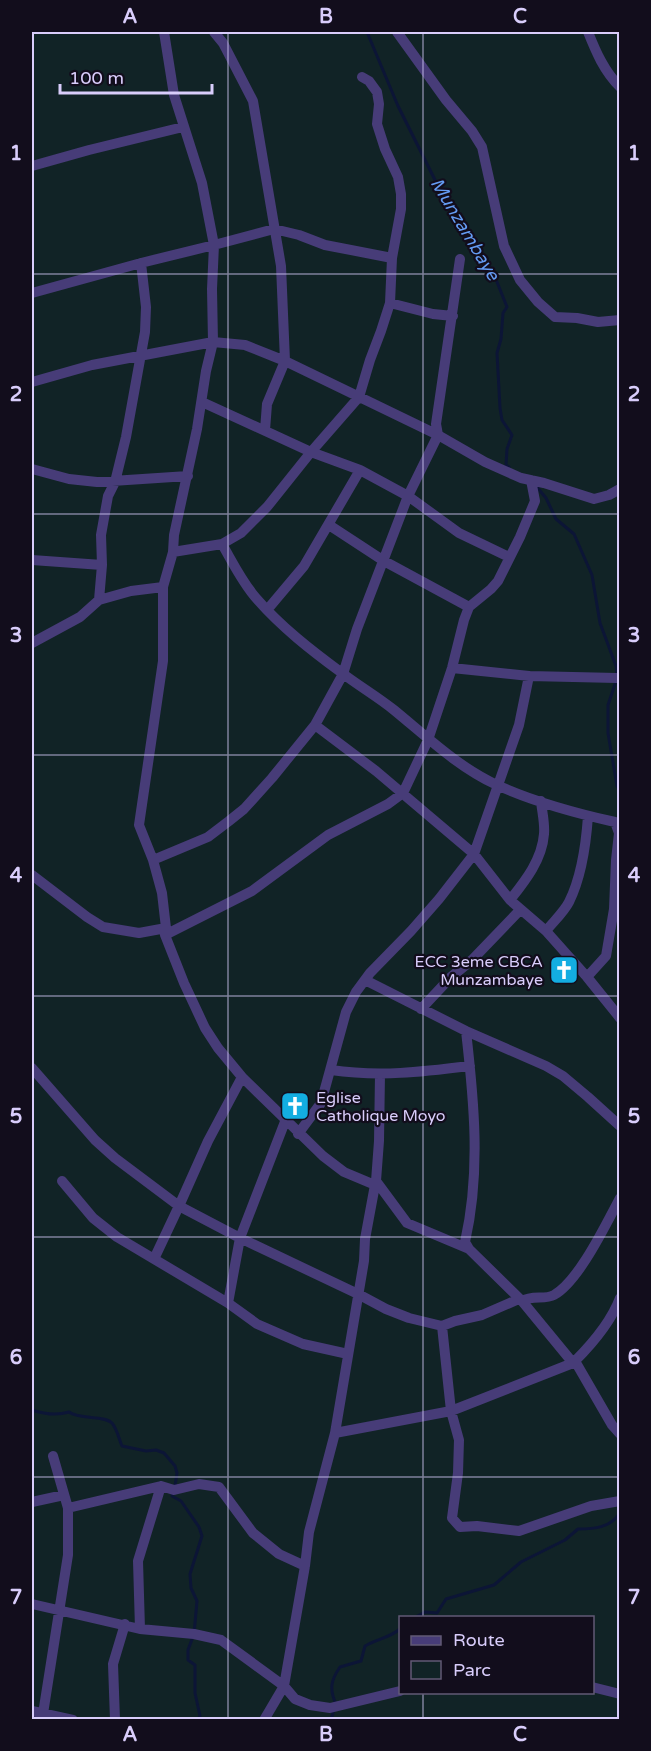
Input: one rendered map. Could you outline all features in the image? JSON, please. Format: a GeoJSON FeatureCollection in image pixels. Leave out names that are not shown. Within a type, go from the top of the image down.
{"type":"FeatureCollection","features":[{"type":"Feature","properties":{"kind":"street"},"geometry":{"type":"LineString","coordinates":[[164,32],[174,94],[202,183],[214,245],[213,342],[188,476],[174,535],[173,552],[163,587],[163,661],[139,825],[153,860],[162,893],[166,932],[184,983],[205,1028],[218,1048],[242,1077],[322,1156],[344,1172],[375,1183],[407,1223],[469,1249]]}},
{"type":"Feature","properties":{"kind":"street"},"geometry":{"type":"LineString","coordinates":[[214,32],[223,43],[253,101],[281,266],[285,360],[267,404],[265,430]]}},
{"type":"Feature","properties":{"kind":"street"},"geometry":{"type":"LineString","coordinates":[[397,32],[482,147],[504,246],[520,280],[538,302],[555,317],[598,322],[620,320]]}},
{"type":"Feature","properties":{"kind":"street"},"geometry":{"type":"LineString","coordinates":[[588,32],[609,76],[620,87]]}},
{"type":"Feature","properties":{"kind":"street"},"geometry":{"type":"LineString","coordinates":[[173,552],[222,544],[241,533],[267,507],[311,452],[359,398],[390,303],[392,258],[401,209],[399,177],[385,149],[377,124],[379,104],[377,92],[369,81],[362,77]]}},
{"type":"Feature","properties":{"kind":"street"},"geometry":{"type":"LineString","coordinates":[[32,166],[183,127]]}},
{"type":"Feature","properties":{"kind":"street"},"geometry":{"type":"LineString","coordinates":[[32,293],[274,229],[300,235],[325,245],[392,258]]}},
{"type":"Feature","properties":{"kind":"street"},"geometry":{"type":"LineString","coordinates":[[153,860],[208,837],[244,809],[315,725],[343,674],[357,629],[408,496],[438,435],[436,424],[460,259]]}},
{"type":"Feature","properties":{"kind":"street"},"geometry":{"type":"LineString","coordinates":[[99,600],[102,565],[101,535],[108,496],[126,437],[145,332],[146,307],[141,263]]}},
{"type":"Feature","properties":{"kind":"street"},"geometry":{"type":"LineString","coordinates":[[390,303],[433,314],[453,316]]}},
{"type":"Feature","properties":{"kind":"street"},"geometry":{"type":"LineString","coordinates":[[32,382],[141,354],[213,342],[245,345],[285,360],[438,435],[485,462],[526,479],[594,499],[620,489]]}},
{"type":"Feature","properties":{"kind":"street"},"geometry":{"type":"LineString","coordinates":[[202,402],[311,452],[360,470],[408,496],[459,533],[509,558]]}},
{"type":"Feature","properties":{"kind":"street"},"geometry":{"type":"LineString","coordinates":[[32,470],[69,479],[97,482],[188,476]]}},
{"type":"Feature","properties":{"kind":"street"},"geometry":{"type":"LineString","coordinates":[[267,610],[304,566],[360,470]]}},
{"type":"Feature","properties":{"kind":"street"},"geometry":{"type":"LineString","coordinates":[[32,875],[103,927],[139,933],[166,932],[252,891],[328,835],[388,804],[403,793],[428,740],[469,608],[498,580],[536,501],[526,479]]}},
{"type":"Feature","properties":{"kind":"street"},"geometry":{"type":"LineString","coordinates":[[329,525],[384,561],[469,608]]}},
{"type":"Feature","properties":{"kind":"street"},"geometry":{"type":"LineString","coordinates":[[222,544],[241,579],[267,610],[313,651],[394,710],[428,740],[498,786],[588,816],[615,822],[620,833],[616,860],[614,909],[606,956],[587,977]]}},
{"type":"Feature","properties":{"kind":"street"},"geometry":{"type":"LineString","coordinates":[[32,560],[102,565]]}},
{"type":"Feature","properties":{"kind":"street"},"geometry":{"type":"LineString","coordinates":[[32,643],[80,617],[99,600],[131,591],[163,587]]}},
{"type":"Feature","properties":{"kind":"street"},"geometry":{"type":"LineString","coordinates":[[452,668],[529,676],[617,678]]}},
{"type":"Feature","properties":{"kind":"street"},"geometry":{"type":"LineString","coordinates":[[298,1134],[321,1103],[346,1012],[365,980],[439,899],[474,854],[519,725],[529,676]]}},
{"type":"Feature","properties":{"kind":"street"},"geometry":{"type":"LineString","coordinates":[[315,725],[403,793],[474,854],[510,900],[546,931],[620,1018]]}},
{"type":"Feature","properties":{"kind":"street"},"geometry":{"type":"LineString","coordinates":[[510,900],[531,873],[544,836],[541,801]]}},
{"type":"Feature","properties":{"kind":"street"},"geometry":{"type":"LineString","coordinates":[[546,931],[569,903],[583,859],[588,816]]}},
{"type":"Feature","properties":{"kind":"street"},"geometry":{"type":"LineString","coordinates":[[421,1009],[520,909]]}},
{"type":"Feature","properties":{"kind":"street"},"geometry":{"type":"LineString","coordinates":[[365,980],[466,1031],[546,1065],[580,1090],[620,1126]]}},
{"type":"Feature","properties":{"kind":"street"},"geometry":{"type":"LineString","coordinates":[[466,1031],[476,1154],[470,1221],[465,1242],[574,1362],[612,1425],[620,1434]]}},
{"type":"Feature","properties":{"kind":"street"},"geometry":{"type":"LineString","coordinates":[[331,1070],[380,1074],[470,1066]]}},
{"type":"Feature","properties":{"kind":"street"},"geometry":{"type":"LineString","coordinates":[[32,1068],[95,1140],[115,1158],[180,1206],[240,1239],[386,1309],[409,1318],[442,1326],[482,1315],[527,1298],[553,1296],[567,1284],[581,1266],[620,1198]]}},
{"type":"Feature","properties":{"kind":"street"},"geometry":{"type":"LineString","coordinates":[[264,1719],[284,1686],[309,1532],[335,1433],[375,1183],[379,1141],[380,1074]]}},
{"type":"Feature","properties":{"kind":"street"},"geometry":{"type":"LineString","coordinates":[[154,1259],[180,1206],[207,1141],[242,1077]]}},
{"type":"Feature","properties":{"kind":"street"},"geometry":{"type":"LineString","coordinates":[[228,1303],[240,1239],[286,1119]]}},
{"type":"Feature","properties":{"kind":"street"},"geometry":{"type":"LineString","coordinates":[[62,1181],[93,1218],[117,1237],[228,1303],[257,1324],[303,1344],[348,1354]]}},
{"type":"Feature","properties":{"kind":"street"},"geometry":{"type":"LineString","coordinates":[[335,1433],[451,1411],[574,1362],[590,1347],[615,1311],[620,1298]]}},
{"type":"Feature","properties":{"kind":"street"},"geometry":{"type":"LineString","coordinates":[[442,1326],[451,1411],[459,1440],[458,1473],[452,1518],[459,1527],[477,1526],[519,1531],[591,1506],[620,1501]]}},
{"type":"Feature","properties":{"kind":"street"},"geometry":{"type":"LineString","coordinates":[[43,1716],[68,1554],[69,1508],[52,1456]]}},
{"type":"Feature","properties":{"kind":"street"},"geometry":{"type":"LineString","coordinates":[[69,1508],[161,1486],[174,1490],[199,1484],[219,1487],[253,1533],[279,1554],[305,1566]]}},
{"type":"Feature","properties":{"kind":"street"},"geometry":{"type":"LineString","coordinates":[[140,1629],[138,1562],[161,1486]]}},
{"type":"Feature","properties":{"kind":"street"},"geometry":{"type":"LineString","coordinates":[[32,1502],[64,1495]]}},
{"type":"Feature","properties":{"kind":"street"},"geometry":{"type":"LineString","coordinates":[[32,1604],[140,1629],[194,1634],[221,1640],[284,1686],[295,1699],[310,1705],[335,1707],[399,1692]]}},
{"type":"Feature","properties":{"kind":"street"},"geometry":{"type":"LineString","coordinates":[[115,1719],[113,1664],[125,1624]]}},
{"type":"Feature","properties":{"kind":"street"},"geometry":{"type":"LineString","coordinates":[[594,1688],[620,1694]]}},
{"type":"Feature","properties":{"kind":"street"},"geometry":{"type":"LineString","coordinates":[[32,1711],[43,1716],[73,1719]]}},
{"type":"Feature","properties":{"kind":"green space"},"geometry":{"type":"Polygon","coordinates":[[[32,32],[619,32],[619,1719],[32,1720],[32,32]]]}},
{"type":"Feature","properties":{"kind":"waterway","name":"Munzambaye"},"geometry":{"type":"LineString","coordinates":[[367,32],[398,106],[435,180],[493,272],[507,307],[503,313],[501,339],[497,353],[502,420],[512,435],[507,449],[506,465],[509,467]]}},
{"type":"Feature","properties":{"kind":"waterway","name":"Munzambaye"},"geometry":{"type":"LineString","coordinates":[[536,486],[546,498],[556,519],[574,534],[592,575],[600,623],[617,674]]}},
{"type":"Feature","properties":{"kind":"waterway","name":"Munzambaye"},"geometry":{"type":"LineString","coordinates":[[616,681],[608,705],[608,733],[617,786],[620,790]]}},
{"type":"Feature","properties":{"kind":"waterway"},"geometry":{"type":"LineString","coordinates":[[32,1410],[50,1414],[69,1412],[112,1423],[122,1446],[164,1453],[175,1466],[177,1473],[175,1486]]}},
{"type":"Feature","properties":{"kind":"waterway"},"geometry":{"type":"LineString","coordinates":[[173,1492],[172,1496],[181,1501],[199,1527],[202,1536],[190,1574],[191,1588],[197,1601],[194,1634],[188,1650],[188,1660],[195,1665],[195,1693],[200,1716],[198,1720]]}},
{"type":"Feature","properties":{"kind":"waterway"},"geometry":{"type":"LineString","coordinates":[[418,1616],[425,1612],[437,1613],[446,1599],[494,1585],[521,1562],[565,1540],[578,1529],[607,1525],[620,1513]]}},
{"type":"Feature","properties":{"kind":"waterway"},"geometry":{"type":"LineString","coordinates":[[336,1704],[332,1694],[332,1685],[340,1667],[361,1661],[365,1646],[399,1630]]}},
{"type":"Feature","properties":{"kind":"waterway"},"geometry":{"type":"LineString","coordinates":[[331,1720],[334,1709]]}},
{"type":"Feature","properties":{"kind":"place","name":"ECC 3eme CBCA Munzambaye"},"geometry":{"type":"Point","coordinates":[564,970]}},
{"type":"Feature","properties":{"kind":"place","name":"Eglise Catholique Moyo"},"geometry":{"type":"Point","coordinates":[295,1106]}}]}
